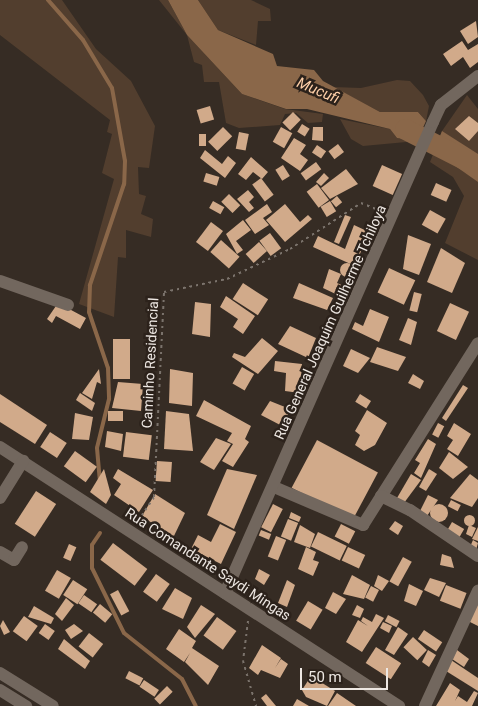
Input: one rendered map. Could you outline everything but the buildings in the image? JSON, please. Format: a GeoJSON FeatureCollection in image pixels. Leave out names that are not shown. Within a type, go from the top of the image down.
{"type":"FeatureCollection","features":[{"type":"Feature","properties":{"kind":"street","name":"Rua General Joaquim Guilherme Tchiloya"},"geometry":{"type":"LineString","coordinates":[[225,593],[274,488],[432,122],[441,105],[478,76]]}},
{"type":"Feature","properties":{"kind":"street"},"geometry":{"type":"LineString","coordinates":[[0,281],[68,305]]}},
{"type":"Feature","properties":{"kind":"street"},"geometry":{"type":"LineString","coordinates":[[274,488],[358,524],[366,522],[478,343]]}},
{"type":"Feature","properties":{"kind":"street","name":"Rua Comandante Saydi Mingas"},"geometry":{"type":"LineString","coordinates":[[0,447],[399,706]]}},
{"type":"Feature","properties":{"kind":"street"},"geometry":{"type":"LineString","coordinates":[[0,498],[23,461]]}},
{"type":"Feature","properties":{"kind":"street"},"geometry":{"type":"LineString","coordinates":[[381,496],[410,510],[478,556]]}},
{"type":"Feature","properties":{"kind":"street"},"geometry":{"type":"LineString","coordinates":[[0,552],[14,560],[22,547]]}},
{"type":"Feature","properties":{"kind":"street"},"geometry":{"type":"LineString","coordinates":[[425,706],[478,591]]}},
{"type":"Feature","properties":{"kind":"street"},"geometry":{"type":"LineString","coordinates":[[0,673],[54,706]]}},
{"type":"Feature","properties":{"kind":"street"},"geometry":{"type":"LineString","coordinates":[[0,690],[26,706]]}},
{"type":"Feature","properties":{"kind":"path","name":"Caminho Residencial"},"geometry":{"type":"LineString","coordinates":[[131,532],[154,496],[164,292],[227,280],[290,249],[361,203],[392,216]]}},
{"type":"Feature","properties":{"kind":"path"},"geometry":{"type":"LineString","coordinates":[[250,609],[243,661],[256,706]]}},
{"type":"Feature","properties":{"kind":"shaded area"},"geometry":{"type":"Polygon","coordinates":[[[0,0],[62,0],[96,49],[131,81],[155,126],[149,168],[138,167],[139,194],[146,196],[141,214],[153,219],[151,237],[126,230],[126,258],[118,257],[114,317],[79,304],[114,179],[102,173],[112,134],[107,132],[110,120],[0,35],[0,0]]]}},
{"type":"Feature","properties":{"kind":"shaded area"},"geometry":{"type":"Polygon","coordinates":[[[159,0],[168,0],[187,35],[159,0]]]}},
{"type":"Feature","properties":{"kind":"shaded area"},"geometry":{"type":"Polygon","coordinates":[[[198,0],[251,0],[270,9],[271,21],[258,21],[256,45],[218,30],[198,0]]]}},
{"type":"Feature","properties":{"kind":"shaded area"},"geometry":{"type":"Polygon","coordinates":[[[187,35],[242,94],[285,109],[323,114],[322,122],[308,123],[296,113],[285,114],[280,125],[239,128],[226,123],[219,82],[204,82],[202,65],[194,62],[187,35]]]}},
{"type":"Feature","properties":{"kind":"shaded area"},"geometry":{"type":"Polygon","coordinates":[[[397,80],[410,81],[423,95],[429,106],[426,121],[418,112],[380,112],[333,87],[361,88],[397,80]]]}},
{"type":"Feature","properties":{"kind":"shaded area"},"geometry":{"type":"Polygon","coordinates":[[[467,95],[478,109],[478,260],[445,243],[464,196],[453,177],[430,162],[442,131],[467,95]]]}},
{"type":"Feature","properties":{"kind":"shaded area"},"geometry":{"type":"Polygon","coordinates":[[[340,119],[390,129],[397,138],[417,141],[363,146],[351,139],[340,119]]]}},
{"type":"Feature","properties":{"kind":"water"},"geometry":{"type":"Polygon","coordinates":[[[168,0],[198,0],[218,30],[273,54],[277,66],[314,70],[323,81],[380,112],[418,112],[426,121],[417,141],[397,138],[390,129],[307,109],[286,109],[242,94],[187,35],[168,0]]]}},
{"type":"Feature","properties":{"kind":"water"},"geometry":{"type":"Polygon","coordinates":[[[442,131],[478,154],[478,182],[434,151],[442,131]]]}},
{"type":"Feature","properties":{"kind":"waterway"},"geometry":{"type":"LineString","coordinates":[[48,0],[83,40],[112,88],[125,161],[124,184],[90,285],[89,312],[108,368],[109,399],[97,448],[100,480]]}},
{"type":"Feature","properties":{"kind":"waterway","name":"Mucufi"},"geometry":{"type":"LineString","coordinates":[[405,129],[478,166]]}},
{"type":"Feature","properties":{"kind":"waterway"},"geometry":{"type":"LineString","coordinates":[[100,533],[92,545],[92,568],[124,633],[182,679],[196,706]]}}]}
